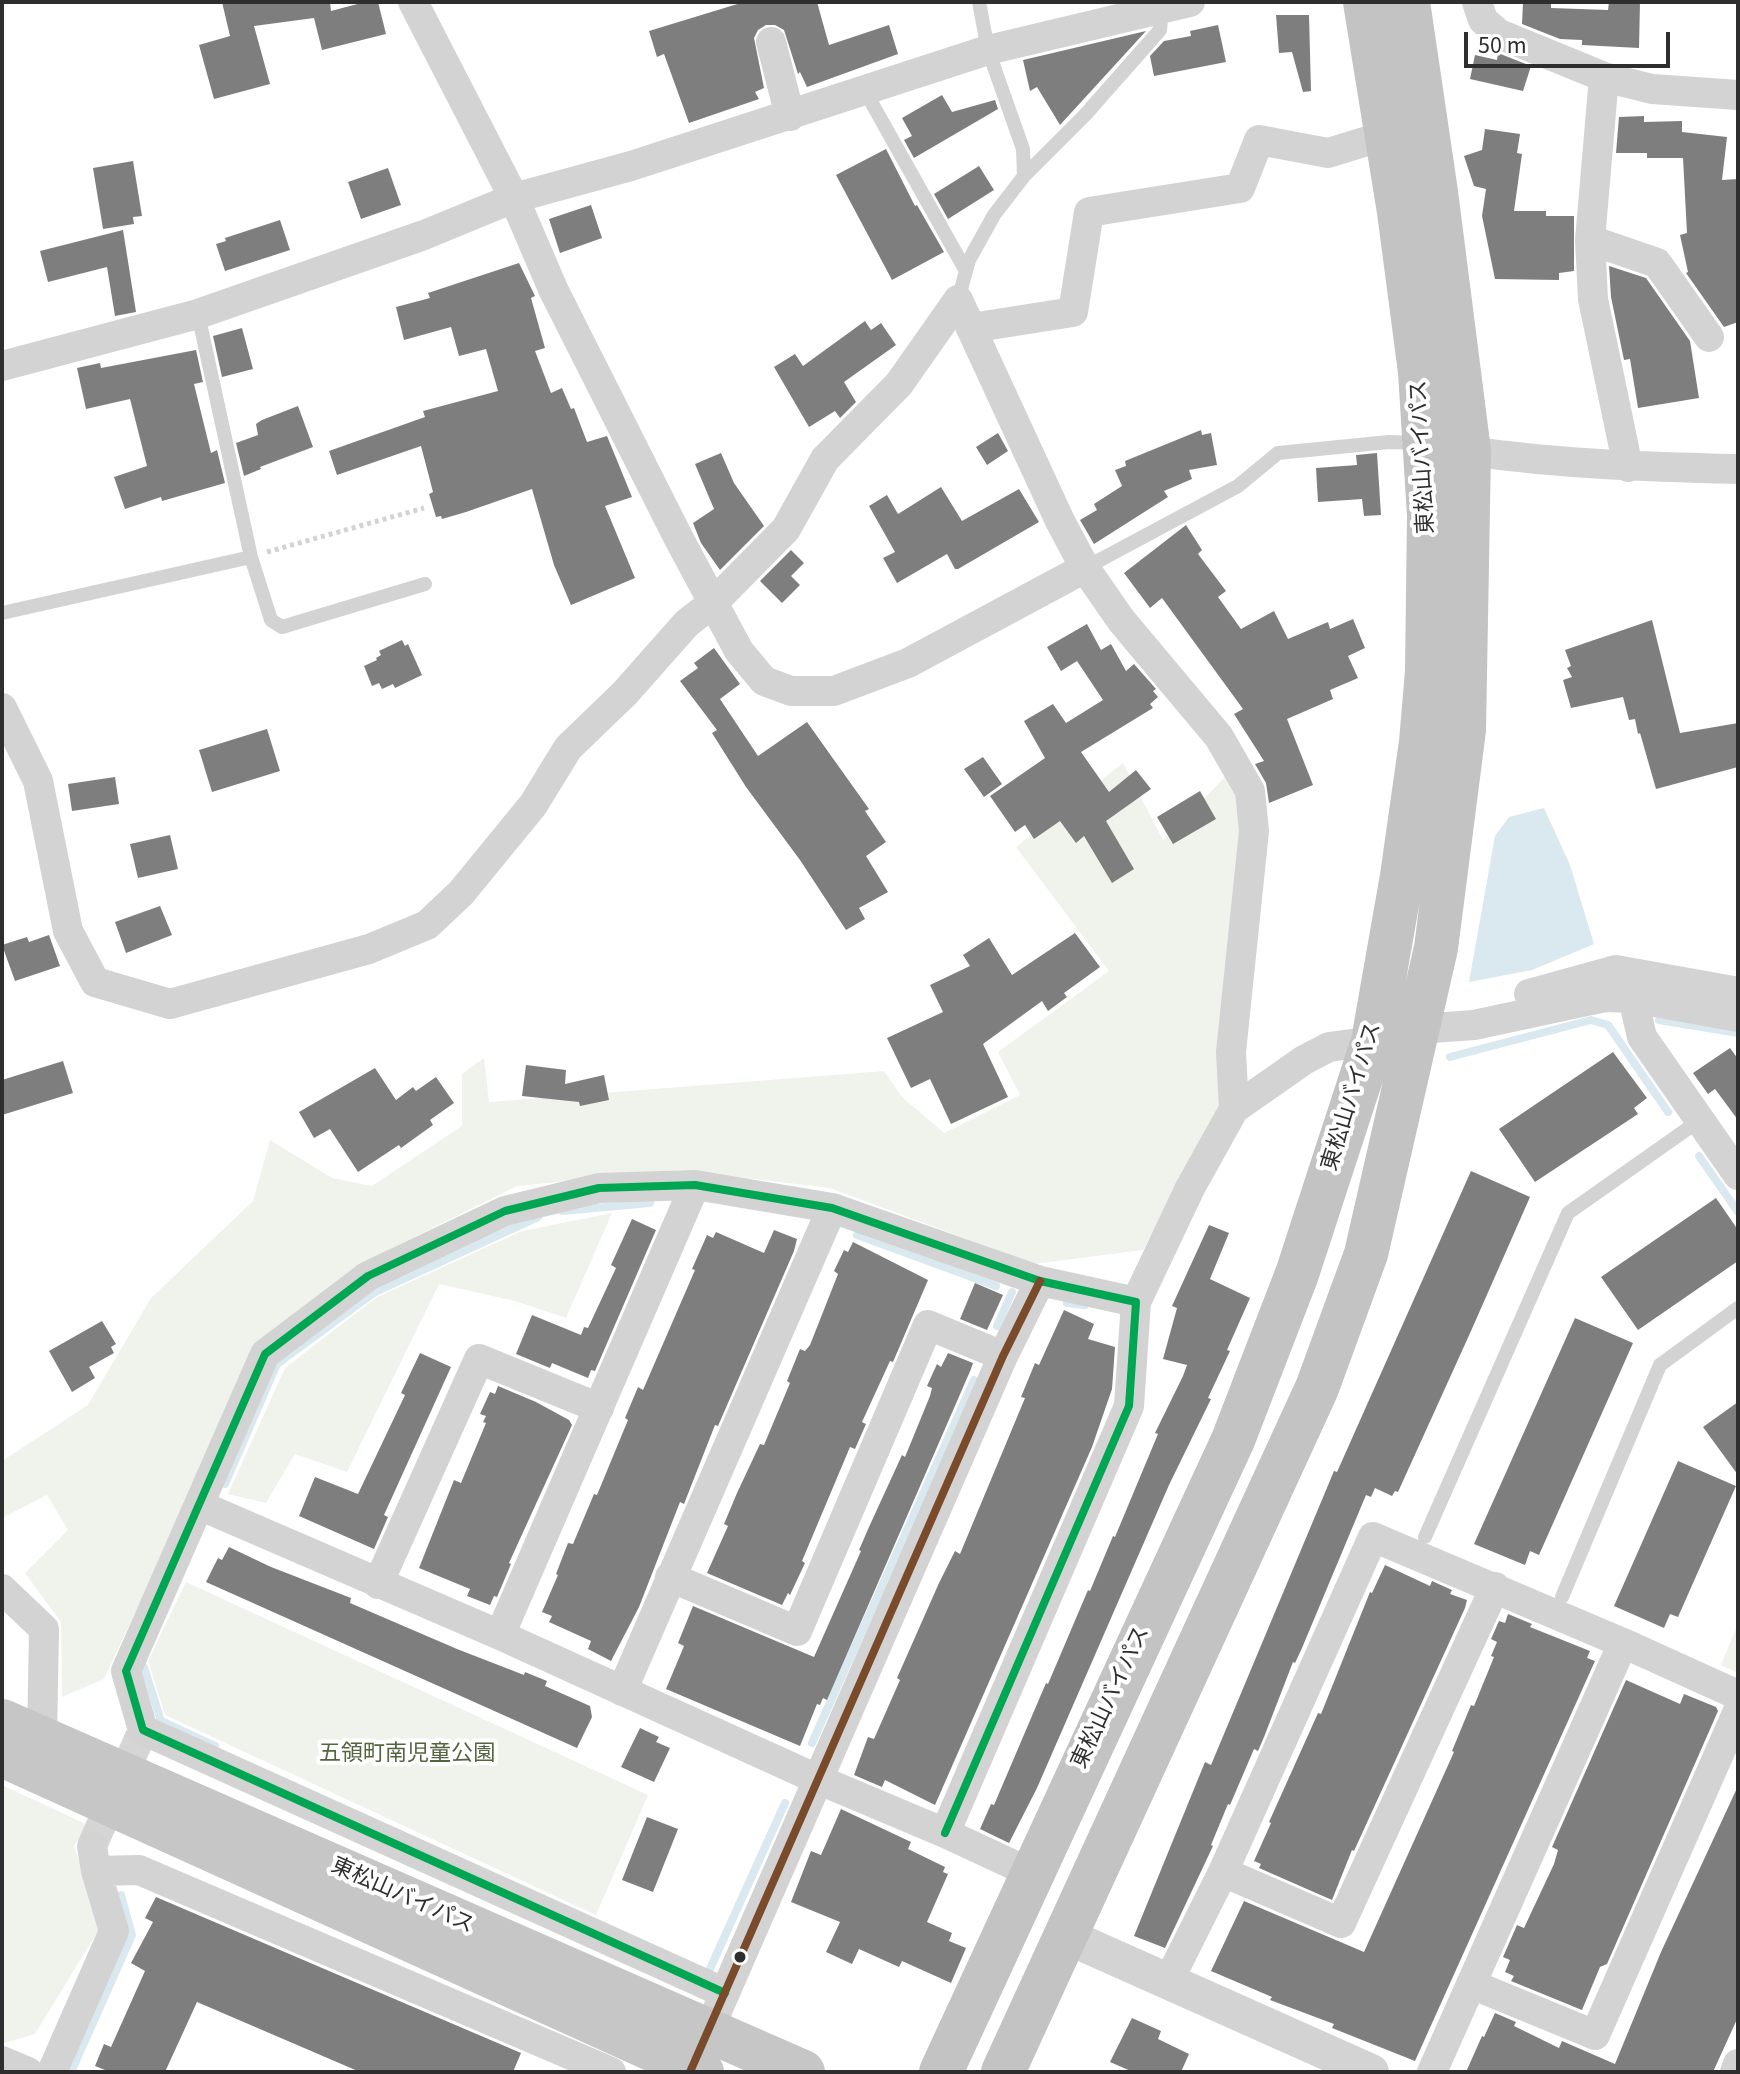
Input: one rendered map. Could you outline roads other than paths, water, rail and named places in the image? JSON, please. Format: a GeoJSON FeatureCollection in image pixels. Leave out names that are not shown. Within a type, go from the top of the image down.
{"type":"FeatureCollection","features":[{"type":"Feature","properties":{"kind":"highway","name":"東松山バイパス"},"geometry":{"type":"LineString","coordinates":[[941,2072],[1233,1440],[1297,1274],[1373,1041],[1402,876],[1421,742],[1429,592],[1426,443],[1418,357],[1365,2]]}},
{"type":"Feature","properties":{"kind":"highway","name":"東松山バイパス"},"geometry":{"type":"LineString","coordinates":[[1003,2072],[1317,1388],[1366,1254],[1436,948],[1464,730],[1469,451],[1408,2]]}},
{"type":"Feature","properties":{"kind":"main road","name":"東松山バイパス"},"geometry":{"type":"LineString","coordinates":[[2,1721],[704,2047]]}},
{"type":"Feature","properties":{"kind":"main road","name":"東松山バイパス"},"geometry":{"type":"LineString","coordinates":[[2,1755],[704,2047],[803,2072]]}},
{"type":"Feature","properties":{"kind":"street"},"geometry":{"type":"LineString","coordinates":[[413,2],[514,198],[553,289],[713,603],[739,651],[764,681],[791,691],[834,691],[908,663],[1085,568]]}},
{"type":"Feature","properties":{"kind":"street"},"geometry":{"type":"LineString","coordinates":[[1477,2],[1483,20],[1499,34],[1604,77],[1652,89],[1738,95]]}},
{"type":"Feature","properties":{"kind":"street"},"geometry":{"type":"LineString","coordinates":[[2,366],[198,314],[424,235],[514,198],[631,166],[988,50],[1176,5]]}},
{"type":"Feature","properties":{"kind":"street"},"geometry":{"type":"LineString","coordinates":[[771,42],[790,116]]}},
{"type":"Feature","properties":{"kind":"street"},"geometry":{"type":"LineString","coordinates":[[1604,77],[1590,240],[1593,299],[1628,467]]}},
{"type":"Feature","properties":{"kind":"street"},"geometry":{"type":"LineString","coordinates":[[971,328],[1073,312],[1089,212],[1240,188],[1259,140],[1328,153],[1387,135]]}},
{"type":"Feature","properties":{"kind":"street"},"geometry":{"type":"LineString","coordinates":[[1590,240],[1657,263],[1709,337]]}},
{"type":"Feature","properties":{"kind":"street"},"geometry":{"type":"LineString","coordinates":[[962,286],[971,328],[1060,521],[1085,568],[1121,620],[1219,737],[1250,791],[1254,831],[1231,1052],[1234,1109]]}},
{"type":"Feature","properties":{"kind":"street"},"geometry":{"type":"LineString","coordinates":[[2,708],[38,781],[68,931],[95,982],[170,1004],[369,949],[427,925],[461,893],[533,805],[568,748],[625,693],[687,623],[713,603],[786,529],[825,459],[899,384],[962,286]]}},
{"type":"Feature","properties":{"kind":"street"},"geometry":{"type":"LineString","coordinates":[[1469,451],[1628,467],[1738,469]]}},
{"type":"Feature","properties":{"kind":"street"},"geometry":{"type":"LineString","coordinates":[[1474,1025],[1489,1004],[1616,970],[1738,992]]}},
{"type":"Feature","properties":{"kind":"street"},"geometry":{"type":"LineString","coordinates":[[945,1833],[1129,1406],[1136,1302],[1190,1188],[1234,1109],[1304,1060],[1329,1047],[1373,1041],[1418,1029],[1474,1025],[1605,997],[1633,998],[1738,1017]]}},
{"type":"Feature","properties":{"kind":"street"},"geometry":{"type":"LineString","coordinates":[[1633,998],[1642,1037],[1738,1175]]}},
{"type":"Feature","properties":{"kind":"street"},"geometry":{"type":"LineString","coordinates":[[1040,1281],[1003,1356],[817,1779],[704,2047],[143,1730],[126,1671],[265,1354],[368,1276],[505,1211],[599,1188],[695,1185],[832,1208],[1040,1281],[1136,1302]]}},
{"type":"Feature","properties":{"kind":"street"},"geometry":{"type":"LineString","coordinates":[[500,1635],[695,1185]]}},
{"type":"Feature","properties":{"kind":"street"},"geometry":{"type":"LineString","coordinates":[[622,1691],[832,1208]]}},
{"type":"Feature","properties":{"kind":"street"},"geometry":{"type":"LineString","coordinates":[[670,1577],[797,1631],[928,1325],[1003,1356]]}},
{"type":"Feature","properties":{"kind":"street"},"geometry":{"type":"LineString","coordinates":[[378,1584],[479,1359],[599,1408]]}},
{"type":"Feature","properties":{"kind":"street"},"geometry":{"type":"LineString","coordinates":[[199,1505],[500,1635],[1031,1873]]}},
{"type":"Feature","properties":{"kind":"street"},"geometry":{"type":"LineString","coordinates":[[1168,1982],[1223,1872],[1373,1537],[1495,1587],[1738,1695]]}},
{"type":"Feature","properties":{"kind":"street"},"geometry":{"type":"LineString","coordinates":[[1223,1872],[1341,1923],[1495,1587]]}},
{"type":"Feature","properties":{"kind":"street"},"geometry":{"type":"LineString","coordinates":[[2,1589],[44,1629],[42,1739]]}},
{"type":"Feature","properties":{"kind":"street"},"geometry":{"type":"LineString","coordinates":[[1432,2072],[1623,1643]]}},
{"type":"Feature","properties":{"kind":"street"},"geometry":{"type":"LineString","coordinates":[[1471,1984],[1595,2035],[1738,1711]]}},
{"type":"Feature","properties":{"kind":"street"},"geometry":{"type":"LineString","coordinates":[[52,2072],[114,1931],[94,1858],[139,1870],[611,2072]]}},
{"type":"Feature","properties":{"kind":"street"},"geometry":{"type":"LineString","coordinates":[[1064,1935],[1371,2072]]}},
{"type":"Feature","properties":{"kind":"street"},"geometry":{"type":"LineString","coordinates":[[2,2061],[28,2072]]}},
{"type":"Feature","properties":{"kind":"street"},"geometry":{"type":"LineString","coordinates":[[1735,2072],[1738,2064]]}},
{"type":"Feature","properties":{"kind":"lane"},"geometry":{"type":"LineString","coordinates":[[979,2],[988,50],[1023,149],[1024,176]]}},
{"type":"Feature","properties":{"kind":"lane"},"geometry":{"type":"LineString","coordinates":[[962,286],[969,260],[994,215],[1024,176],[1085,115],[1160,30],[1176,5]]}},
{"type":"Feature","properties":{"kind":"lane"},"geometry":{"type":"LineString","coordinates":[[865,91],[962,286]]}},
{"type":"Feature","properties":{"kind":"lane"},"geometry":{"type":"LineString","coordinates":[[198,314],[251,557],[271,620],[282,627],[425,584]]}},
{"type":"Feature","properties":{"kind":"lane"},"geometry":{"type":"LineString","coordinates":[[1085,568],[1238,486],[1278,453],[1389,442],[1426,443]]}},
{"type":"Feature","properties":{"kind":"lane"},"geometry":{"type":"LineString","coordinates":[[2,613],[251,557]]}},
{"type":"Feature","properties":{"kind":"lane"},"geometry":{"type":"LineString","coordinates":[[1425,1537],[1568,1213],[1700,1120]]}},
{"type":"Feature","properties":{"kind":"lane"},"geometry":{"type":"LineString","coordinates":[[1562,1597],[1660,1365],[1738,1308]]}},
{"type":"Feature","properties":{"kind":"waterway"},"geometry":{"type":"LineString","coordinates":[[1450,1057],[1591,1020],[1608,1025],[1668,1112]]}},
{"type":"Feature","properties":{"kind":"waterway"},"geometry":{"type":"LineString","coordinates":[[1659,1020],[1738,1033]]}},
{"type":"Feature","properties":{"kind":"waterway"},"geometry":{"type":"LineString","coordinates":[[1699,1156],[1738,1212]]}},
{"type":"Feature","properties":{"kind":"waterway"},"geometry":{"type":"LineString","coordinates":[[562,1211],[650,1203]]}},
{"type":"Feature","properties":{"kind":"waterway"},"geometry":{"type":"LineString","coordinates":[[225,1484],[277,1364],[375,1292],[538,1217]]}},
{"type":"Feature","properties":{"kind":"waterway"},"geometry":{"type":"LineString","coordinates":[[857,1235],[996,1286]]}},
{"type":"Feature","properties":{"kind":"waterway"},"geometry":{"type":"LineString","coordinates":[[997,1326],[1012,1292]]}},
{"type":"Feature","properties":{"kind":"waterway"},"geometry":{"type":"LineString","coordinates":[[1067,1303],[1085,1305]]}},
{"type":"Feature","properties":{"kind":"waterway"},"geometry":{"type":"LineString","coordinates":[[812,1743],[974,1380]]}},
{"type":"Feature","properties":{"kind":"waterway"},"geometry":{"type":"LineString","coordinates":[[144,1667],[161,1721],[215,1746]]}},
{"type":"Feature","properties":{"kind":"waterway"},"geometry":{"type":"LineString","coordinates":[[709,1971],[785,1803]]}},
{"type":"Feature","properties":{"kind":"waterway"},"geometry":{"type":"LineString","coordinates":[[71,2072],[132,1935],[121,1895]]}},
{"type":"Feature","properties":{"kind":"tunnel"},"geometry":{"type":"LineString","coordinates":[[92,1846],[143,1730]]}},
{"type":"Feature","properties":{"kind":"park label","name":"五領町南児童公園"},"geometry":{"type":"Point","coordinates":[407,1755]}}]}
